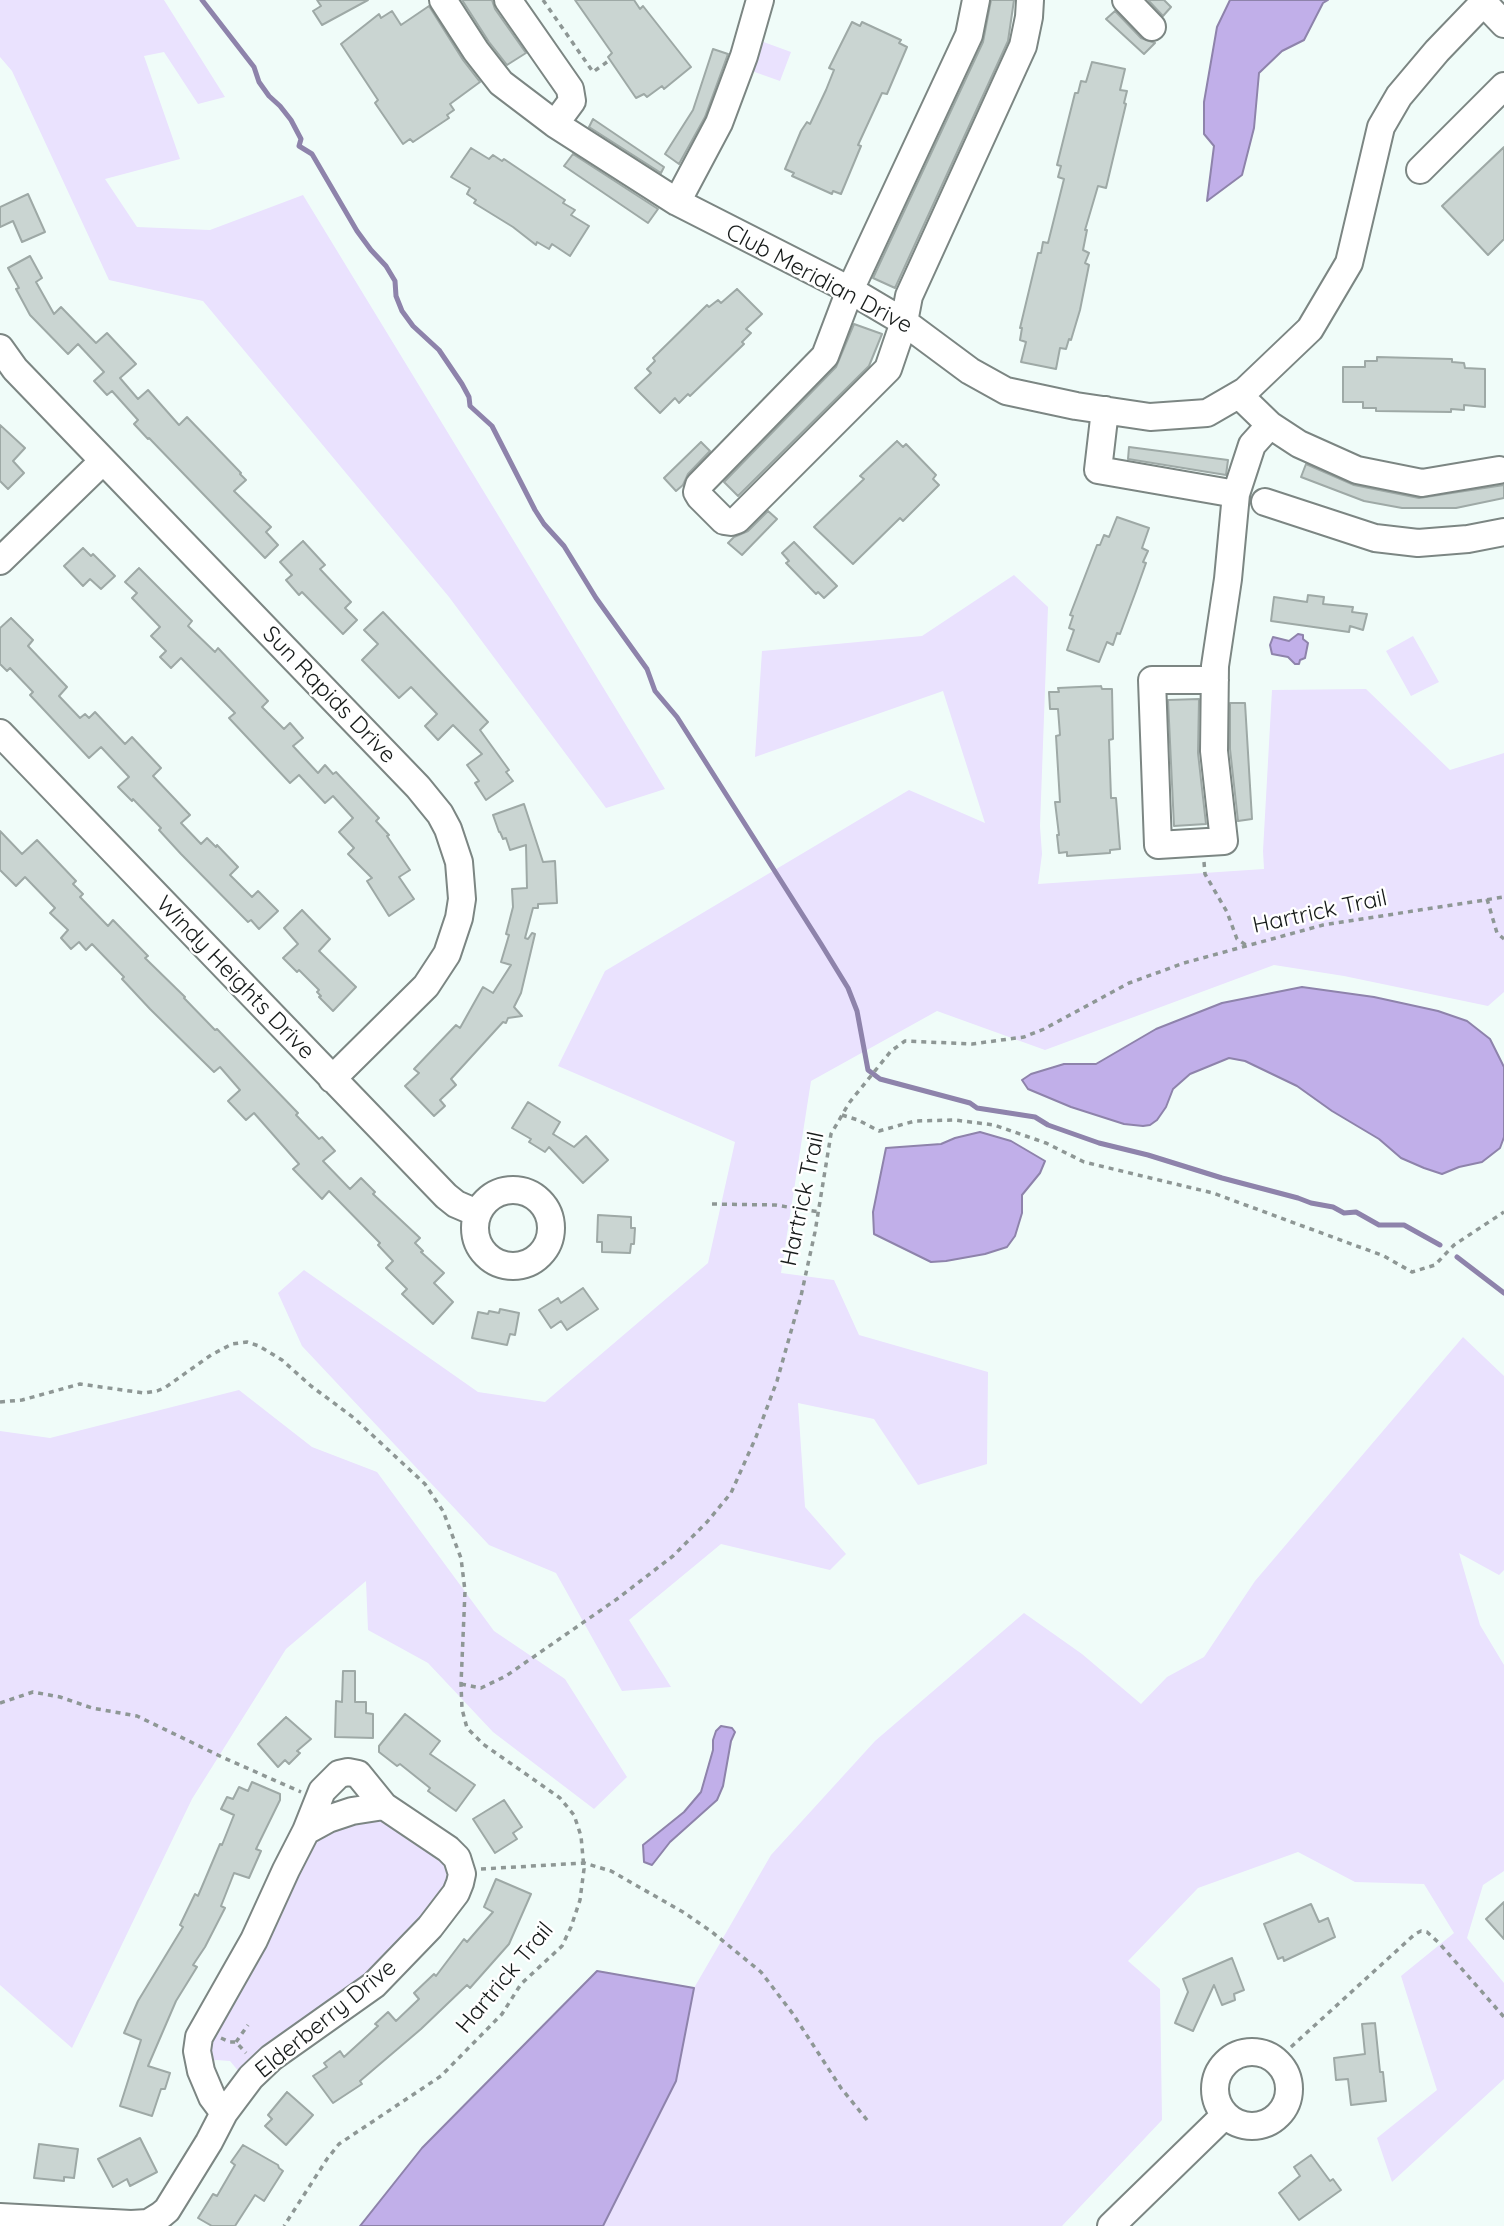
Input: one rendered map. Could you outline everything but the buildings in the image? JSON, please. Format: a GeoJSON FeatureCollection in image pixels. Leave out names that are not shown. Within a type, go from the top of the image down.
{"type":"FeatureCollection","features":[{"type":"Feature","properties":{"kind":"street","name":"Club Meridian Drive"},"geometry":{"type":"LineString","coordinates":[[443,0],[476,51],[501,83],[555,124],[677,202],[850,290],[904,321],[970,371],[1006,391],[1150,417],[1207,413],[1245,391],[1310,329],[1349,264],[1381,127],[1398,96],[1485,1]]}},
{"type":"Feature","properties":{"kind":"street"},"geometry":{"type":"LineString","coordinates":[[508,0],[570,89],[572,101],[555,124]]}},
{"type":"Feature","properties":{"kind":"street"},"geometry":{"type":"LineString","coordinates":[[677,202],[719,123],[744,56],[760,0]]}},
{"type":"Feature","properties":{"kind":"street"},"geometry":{"type":"LineString","coordinates":[[976,0],[969,35],[850,290],[825,356],[699,485],[697,492],[700,497],[724,521],[737,520],[885,374],[904,321],[909,296],[1023,46],[1030,0]]}},
{"type":"Feature","properties":{"kind":"street"},"geometry":{"type":"LineString","coordinates":[[1126,0],[1152,27]]}},
{"type":"Feature","properties":{"kind":"street"},"geometry":{"type":"LineString","coordinates":[[1485,1],[1504,24]]}},
{"type":"Feature","properties":{"kind":"street"},"geometry":{"type":"LineString","coordinates":[[1420,170],[1504,86]]}},
{"type":"Feature","properties":{"kind":"street","name":"Sun Rapids Drive"},"geometry":{"type":"LineString","coordinates":[[0,348],[15,369],[440,814],[454,845],[462,899],[459,918],[447,954],[426,986],[332,1079]]}},
{"type":"Feature","properties":{"kind":"street"},"geometry":{"type":"LineString","coordinates":[[1239,395],[1270,425],[1298,444],[1357,470],[1422,483],[1499,470]]}},
{"type":"Feature","properties":{"kind":"street"},"geometry":{"type":"LineString","coordinates":[[1105,410],[1098,470],[1236,494]]}},
{"type":"Feature","properties":{"kind":"street"},"geometry":{"type":"LineString","coordinates":[[1215,680],[1152,680],[1158,845],[1224,841],[1214,751],[1215,680],[1236,494],[1252,445],[1270,425]]}},
{"type":"Feature","properties":{"kind":"street"},"geometry":{"type":"LineString","coordinates":[[0,561],[103,461]]}},
{"type":"Feature","properties":{"kind":"street"},"geometry":{"type":"LineString","coordinates":[[1265,502],[1375,538],[1418,543],[1468,539],[1504,532]]}},
{"type":"Feature","properties":{"kind":"street","name":"Windy Heights Drive"},"geometry":{"type":"LineString","coordinates":[[0,733],[446,1196],[456,1204],[477,1213]]}},
{"type":"Feature","properties":{"kind":"street","name":"Elderberry Drive"},"geometry":{"type":"LineString","coordinates":[[0,2217],[131,2224],[155,2220],[167,2210],[224,2113],[262,2066],[374,1985],[430,1927],[460,1883],[462,1874],[457,1858],[448,1849],[384,1806],[358,1774],[348,1772],[334,1778],[322,1791],[254,1940],[199,2037],[197,2052],[201,2071],[212,2097],[224,2113]]}},
{"type":"Feature","properties":{"kind":"street"},"geometry":{"type":"LineString","coordinates":[[306,1831],[328,1819],[352,1811],[384,1806]]}},
{"type":"Feature","properties":{"kind":"street"},"geometry":{"type":"LineString","coordinates":[[1111,2226],[1225,2115]]}},
{"type":"Feature","properties":{"kind":"path"},"geometry":{"type":"LineString","coordinates":[[543,0],[593,72],[607,62]]}},
{"type":"Feature","properties":{"kind":"path"},"geometry":{"type":"LineString","coordinates":[[1202,842],[1205,874],[1227,912],[1237,939],[1246,945]]}},
{"type":"Feature","properties":{"kind":"path","name":"Hartrick Trail"},"geometry":{"type":"LineString","coordinates":[[461,1684],[481,1688],[506,1676],[606,1607],[673,1556],[707,1522],[730,1493],[756,1437],[777,1381],[801,1296],[819,1212],[831,1134],[849,1103],[891,1051],[905,1041],[972,1044],[1024,1037],[1129,983],[1184,963],[1323,925],[1504,897]]}},
{"type":"Feature","properties":{"kind":"path"},"geometry":{"type":"LineString","coordinates":[[1487,899],[1497,933],[1504,939]]}},
{"type":"Feature","properties":{"kind":"path"},"geometry":{"type":"LineString","coordinates":[[842,1115],[858,1120],[879,1132],[915,1121],[956,1120],[994,1125],[1046,1143],[1084,1162],[1213,1193],[1384,1256],[1412,1272],[1435,1265],[1454,1245],[1504,1212]]}},
{"type":"Feature","properties":{"kind":"path"},"geometry":{"type":"LineString","coordinates":[[712,1203],[775,1205],[819,1212]]}},
{"type":"Feature","properties":{"kind":"path","name":"Hartrick Trail"},"geometry":{"type":"LineString","coordinates":[[0,1402],[22,1400],[79,1384],[144,1393],[157,1391],[232,1344],[247,1342],[282,1360],[354,1418],[425,1484],[443,1511],[461,1558],[465,1591],[461,1684],[462,1709],[467,1728],[483,1744],[560,1798],[574,1815],[581,1836],[584,1863],[580,1900],[562,1946],[521,1984],[502,2014],[441,2076],[339,2144],[284,2226]]}},
{"type":"Feature","properties":{"kind":"path"},"geometry":{"type":"LineString","coordinates":[[0,1703],[33,1692],[60,1697],[92,1708],[137,1716],[222,1758],[319,1799]]}},
{"type":"Feature","properties":{"kind":"path"},"geometry":{"type":"LineString","coordinates":[[478,1869],[584,1863],[611,1871],[683,1912],[761,1972],[793,2014],[841,2088],[867,2120]]}},
{"type":"Feature","properties":{"kind":"path"},"geometry":{"type":"LineString","coordinates":[[1291,2047],[1421,1931],[1427,1932],[1439,1943],[1504,2017]]}},
{"type":"Feature","properties":{"kind":"path"},"geometry":{"type":"LineString","coordinates":[[236,2042],[248,2025]]}},
{"type":"Feature","properties":{"kind":"path"},"geometry":{"type":"LineString","coordinates":[[204,2028],[230,2042],[236,2042]]}},
{"type":"Feature","properties":{"kind":"path"},"geometry":{"type":"LineString","coordinates":[[236,2042],[262,2066]]}},
{"type":"Feature","properties":{"kind":"shaded area"},"geometry":{"type":"Polygon","coordinates":[[[0,0],[164,0],[225,97],[198,104],[164,52],[144,56],[180,159],[105,179],[137,227],[210,230],[303,195],[665,789],[606,808],[449,597],[203,301],[109,280],[12,71],[0,57],[0,0]]]}},
{"type":"Feature","properties":{"kind":"shaded area"},"geometry":{"type":"Polygon","coordinates":[[[1230,0],[1328,0],[1323,3],[1304,40],[1282,51],[1259,73],[1254,128],[1242,175],[1207,201],[1214,146],[1204,134],[1204,102],[1217,27],[1230,0]]]}},
{"type":"Feature","properties":{"kind":"shaded area"},"geometry":{"type":"Polygon","coordinates":[[[758,40],[791,52],[780,81],[749,70],[758,40]]]}},
{"type":"Feature","properties":{"kind":"shaded area"},"geometry":{"type":"Polygon","coordinates":[[[1014,575],[1048,607],[1040,826],[1042,854],[1038,884],[1264,869],[1272,690],[1366,689],[1450,770],[1504,753],[1504,992],[1488,1006],[1344,976],[1274,965],[1045,1050],[937,1011],[811,1081],[781,1273],[834,1280],[859,1335],[988,1372],[987,1464],[918,1485],[874,1419],[798,1403],[805,1507],[846,1554],[830,1570],[721,1544],[629,1620],[671,1687],[622,1691],[556,1573],[489,1545],[302,1346],[278,1293],[304,1270],[478,1392],[545,1402],[708,1263],[735,1142],[558,1066],[605,971],[909,790],[985,823],[943,691],[755,757],[762,651],[922,636],[1014,575]]]}},
{"type":"Feature","properties":{"kind":"shaded area"},"geometry":{"type":"Polygon","coordinates":[[[1298,634],[1303,635],[1303,639],[1308,643],[1305,658],[1300,660],[1299,664],[1295,664],[1288,657],[1272,654],[1270,645],[1273,637],[1289,641],[1298,634]]]}},
{"type":"Feature","properties":{"kind":"shaded area"},"geometry":{"type":"Polygon","coordinates":[[[1413,636],[1439,682],[1411,696],[1386,651],[1413,636]]]}},
{"type":"Feature","properties":{"kind":"shaded area"},"geometry":{"type":"Polygon","coordinates":[[[1302,987],[1374,997],[1438,1011],[1467,1021],[1490,1039],[1504,1067],[1504,1137],[1500,1148],[1482,1162],[1442,1174],[1401,1158],[1379,1139],[1297,1086],[1245,1061],[1229,1058],[1190,1074],[1173,1089],[1157,1120],[1143,1126],[1124,1124],[1071,1107],[1028,1089],[1022,1080],[1031,1074],[1064,1064],[1096,1064],[1156,1029],[1222,1003],[1302,987]]]}},
{"type":"Feature","properties":{"kind":"shaded area"},"geometry":{"type":"Polygon","coordinates":[[[980,1132],[1011,1141],[1045,1161],[1040,1173],[1022,1195],[1022,1213],[1015,1236],[1007,1247],[985,1254],[931,1262],[874,1234],[873,1212],[886,1148],[941,1144],[980,1132]]]}},
{"type":"Feature","properties":{"kind":"shaded area"},"geometry":{"type":"Polygon","coordinates":[[[1463,1337],[1504,1376],[1504,1570],[1499,1575],[1459,1553],[1480,1625],[1504,1665],[1504,1871],[1483,1885],[1467,1938],[1504,1983],[1504,2079],[1392,2182],[1377,2138],[1437,2090],[1401,1976],[1454,1933],[1424,1884],[1355,1882],[1298,1852],[1198,1888],[1128,1961],[1160,1989],[1162,2120],[1062,2226],[603,2226],[676,2081],[694,1988],[771,1855],[875,1741],[1024,1613],[1082,1654],[1141,1704],[1167,1677],[1204,1657],[1255,1581],[1463,1337]]]}},
{"type":"Feature","properties":{"kind":"shaded area"},"geometry":{"type":"Polygon","coordinates":[[[239,1390],[312,1447],[377,1472],[494,1631],[565,1679],[627,1777],[594,1809],[493,1732],[428,1663],[368,1630],[366,1581],[286,1649],[192,1799],[72,2048],[0,1985],[0,1431],[50,1438],[239,1390]]]}},
{"type":"Feature","properties":{"kind":"shaded area"},"geometry":{"type":"Polygon","coordinates":[[[721,1726],[732,1728],[735,1732],[723,1786],[717,1800],[670,1842],[652,1865],[644,1862],[643,1845],[684,1812],[701,1792],[713,1750],[713,1740],[721,1726]]]}},
{"type":"Feature","properties":{"kind":"shaded area"},"geometry":{"type":"Polygon","coordinates":[[[361,1820],[382,1821],[406,1830],[450,1863],[448,1887],[394,1953],[240,2073],[230,2061],[216,2060],[208,2063],[213,2032],[313,1844],[328,1831],[361,1820]]]}},
{"type":"Feature","properties":{"kind":"shaded area"},"geometry":{"type":"Polygon","coordinates":[[[597,1971],[694,1988],[676,2081],[603,2226],[360,2226],[422,2148],[597,1971]]]}},
{"type":"Feature","properties":{"kind":"waterway"},"geometry":{"type":"LineString","coordinates":[[202,0],[254,67],[259,82],[269,96],[291,120],[301,139],[299,146],[312,154],[357,231],[386,266],[395,281],[396,296],[402,311],[413,326],[439,350],[462,384],[469,397],[470,406],[492,426],[535,510],[564,546],[596,598],[647,669],[655,691],[677,717],[821,944],[848,988],[857,1011],[868,1070],[880,1079],[970,1103],[977,1108],[1035,1117],[1048,1125],[1099,1143],[1333,1207],[1344,1213],[1356,1212],[1379,1225],[1404,1225],[1440,1245]]}},
{"type":"Feature","properties":{"kind":"waterway"},"geometry":{"type":"LineString","coordinates":[[1457,1257],[1504,1293]]}}]}
